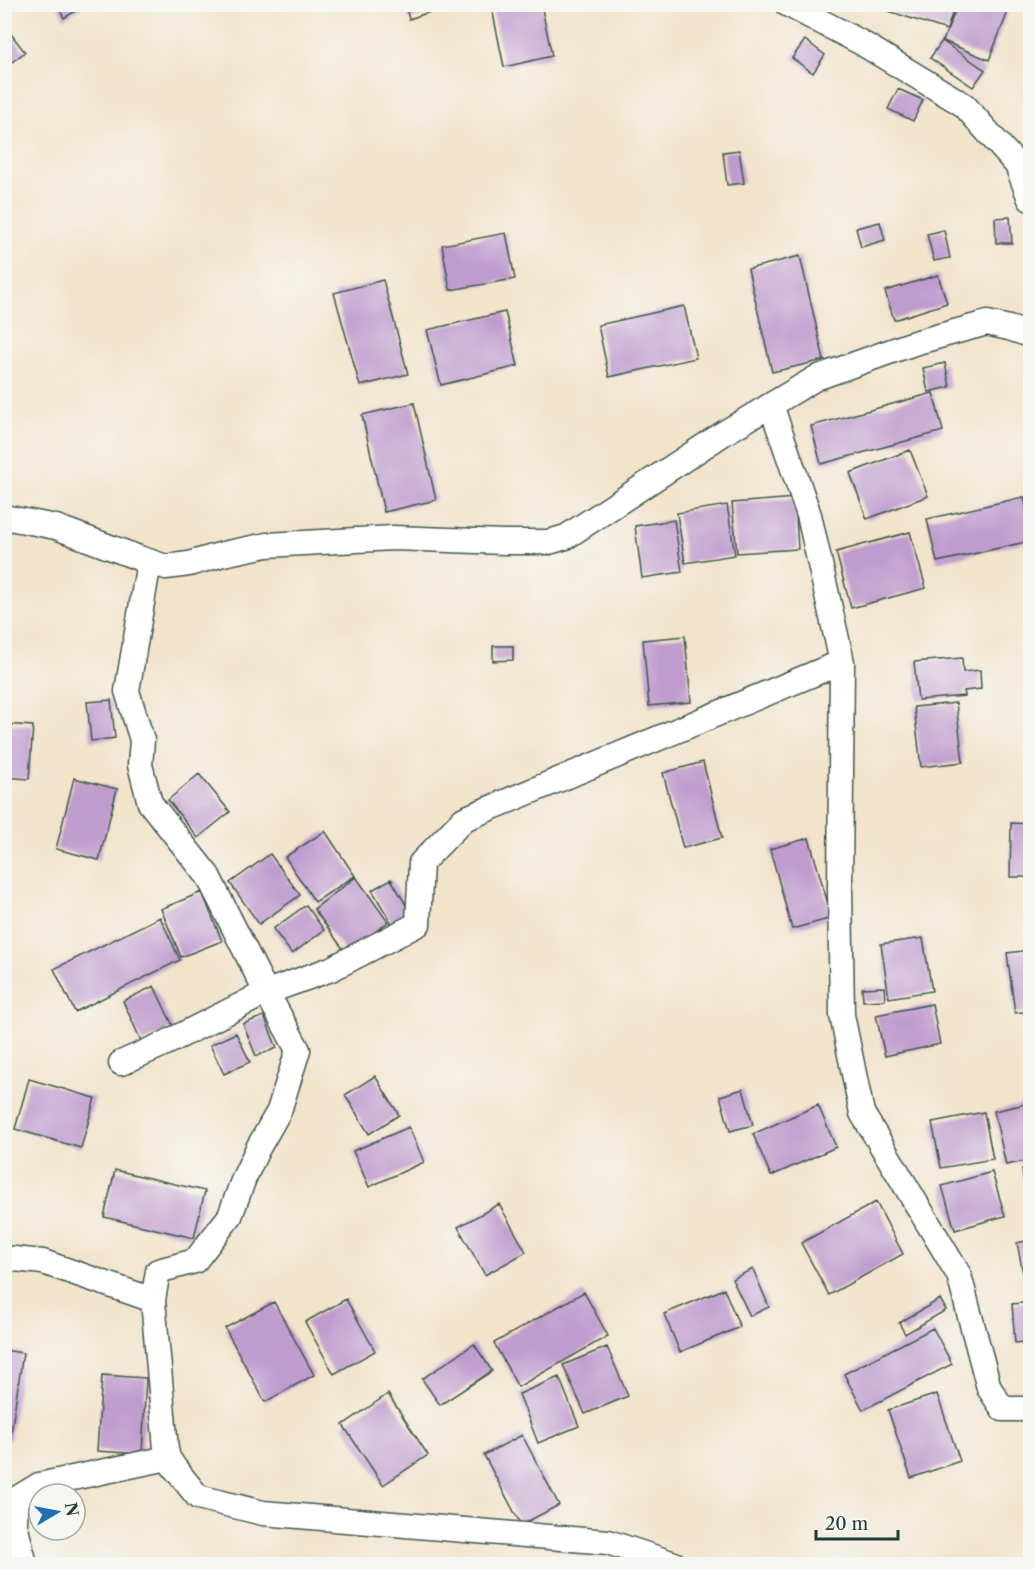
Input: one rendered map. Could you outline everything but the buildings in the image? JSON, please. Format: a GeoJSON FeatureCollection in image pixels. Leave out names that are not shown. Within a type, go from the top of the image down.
{"type":"FeatureCollection","features":[{"type":"Feature","properties":{"kind":"street"},"geometry":{"type":"LineString","coordinates":[[787,4],[860,42],[964,105],[1017,165],[1030,199]]}},
{"type":"Feature","properties":{"kind":"street"},"geometry":{"type":"LineString","coordinates":[[4,517],[56,527],[165,567],[189,564],[267,545],[393,538],[549,542],[566,537],[724,433],[816,378],[914,343],[987,323],[1030,335]]}},
{"type":"Feature","properties":{"kind":"street"},"geometry":{"type":"LineString","coordinates":[[771,405],[809,515],[842,662],[840,887],[842,1016],[862,1113],[959,1275],[989,1388],[1003,1408],[1027,1409],[1030,1407]]}},
{"type":"Feature","properties":{"kind":"street"},"geometry":{"type":"LineString","coordinates":[[149,562],[127,692],[142,740],[140,765],[150,803],[208,876],[298,1050],[279,1111],[258,1148],[230,1216],[195,1261],[158,1271],[153,1300],[168,1458],[198,1497],[263,1513],[608,1542],[674,1564]]}},
{"type":"Feature","properties":{"kind":"street"},"geometry":{"type":"LineString","coordinates":[[121,1063],[267,992],[331,969],[417,924],[421,863],[464,819],[842,662]]}},
{"type":"Feature","properties":{"kind":"street"},"geometry":{"type":"LineString","coordinates":[[4,1258],[43,1262],[153,1300]]}},
{"type":"Feature","properties":{"kind":"street"},"geometry":{"type":"LineString","coordinates":[[25,1564],[15,1525],[16,1499],[39,1485],[168,1458]]}}]}
